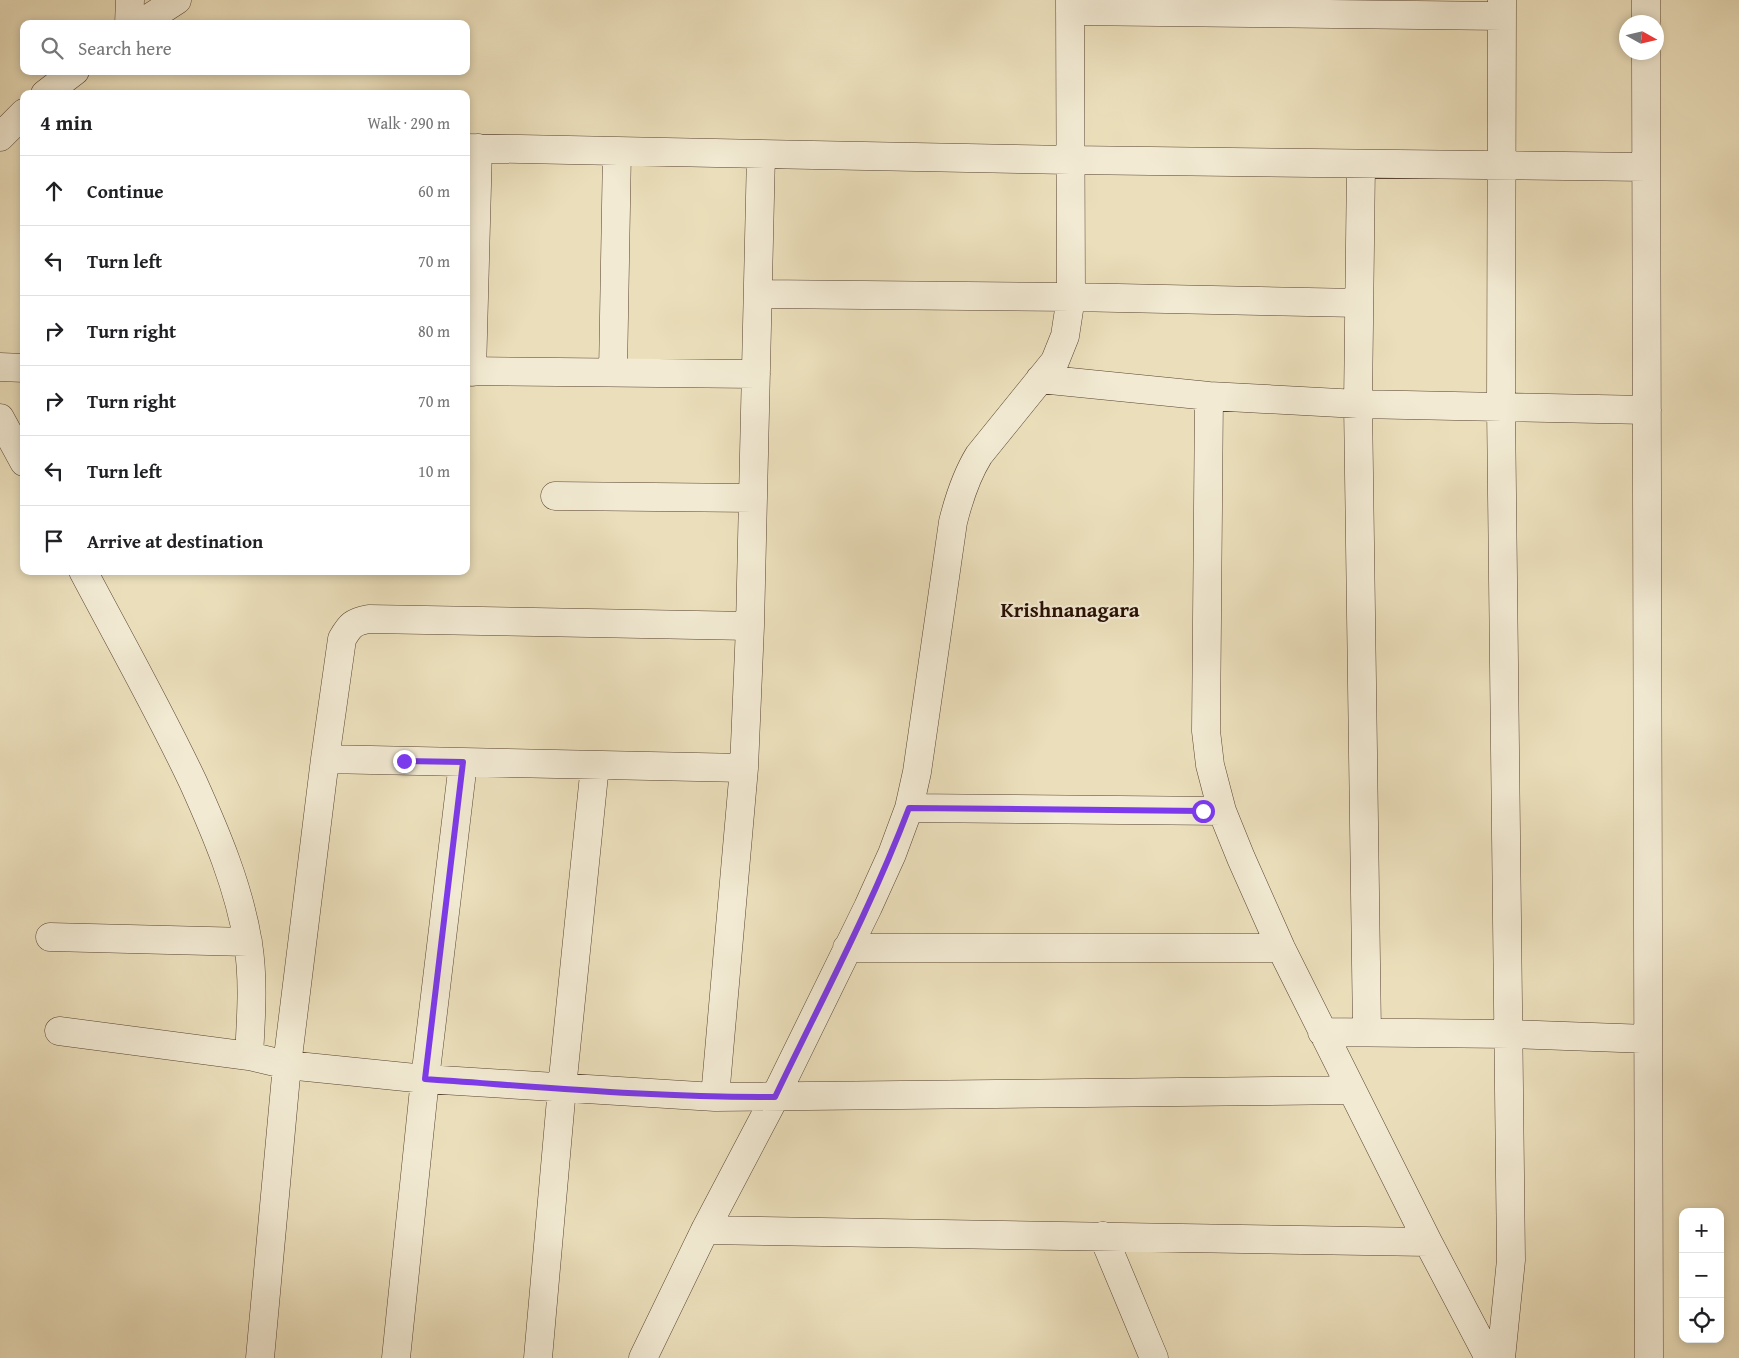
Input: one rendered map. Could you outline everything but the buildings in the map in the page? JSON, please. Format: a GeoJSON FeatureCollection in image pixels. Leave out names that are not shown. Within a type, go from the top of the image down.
{"type":"FeatureCollection","features":[{"type":"Feature","properties":{"kind":"street"},"geometry":{"type":"LineString","coordinates":[[130,0],[130,20]]}},
{"type":"Feature","properties":{"kind":"street"},"geometry":{"type":"LineString","coordinates":[[146,20],[177,0]]}},
{"type":"Feature","properties":{"kind":"street"},"geometry":{"type":"LineString","coordinates":[[1646,0],[1646,15]]}},
{"type":"Feature","properties":{"kind":"street"},"geometry":{"type":"LineString","coordinates":[[643,1358],[705,1230],[775,1097],[888,863],[909,808],[917,772],[953,522],[960,498],[969,472],[979,455],[1055,361],[1064,336],[1071,297],[1070,6],[1216,6],[1502,8],[1501,408],[1511,1260],[1501,1358]]}},
{"type":"Feature","properties":{"kind":"street"},"geometry":{"type":"LineString","coordinates":[[1646,60],[1649,1358]]}},
{"type":"Feature","properties":{"kind":"street"},"geometry":{"type":"LineString","coordinates":[[50,90],[70,75]]}},
{"type":"Feature","properties":{"kind":"street"},"geometry":{"type":"LineString","coordinates":[[0,137],[20,117]]}},
{"type":"Feature","properties":{"kind":"street"},"geometry":{"type":"LineString","coordinates":[[0,144],[20,144]]}},
{"type":"Feature","properties":{"kind":"street"},"geometry":{"type":"LineString","coordinates":[[470,295],[472,148],[1070,160],[1646,167]]}},
{"type":"Feature","properties":{"kind":"street"},"geometry":{"type":"LineString","coordinates":[[613,372],[617,151]]}},
{"type":"Feature","properties":{"kind":"street"},"geometry":{"type":"LineString","coordinates":[[715,1097],[744,768],[750,626],[761,154]]}},
{"type":"Feature","properties":{"kind":"street"},"geometry":{"type":"LineString","coordinates":[[1361,164],[1358,404],[1366,1032]]}},
{"type":"Feature","properties":{"kind":"street"},"geometry":{"type":"LineString","coordinates":[[758,294],[1071,297],[1359,303]]}},
{"type":"Feature","properties":{"kind":"street"},"geometry":{"type":"LineString","coordinates":[[0,367],[20,368]]}},
{"type":"Feature","properties":{"kind":"street"},"geometry":{"type":"LineString","coordinates":[[470,372],[756,374]]}},
{"type":"Feature","properties":{"kind":"street"},"geometry":{"type":"LineString","coordinates":[[1040,380],[1209,396],[1358,404],[1647,410]]}},
{"type":"Feature","properties":{"kind":"street"},"geometry":{"type":"LineString","coordinates":[[1209,396],[1206,731],[1210,765],[1222,811],[1281,948],[1322,1032],[1489,1358]]}},
{"type":"Feature","properties":{"kind":"street"},"geometry":{"type":"LineString","coordinates":[[0,418],[20,455]]}},
{"type":"Feature","properties":{"kind":"street"},"geometry":{"type":"LineString","coordinates":[[555,496],[753,498]]}},
{"type":"Feature","properties":{"kind":"street"},"geometry":{"type":"LineString","coordinates":[[84,575],[170,735],[212,823],[238,899],[248,942],[252,977],[249,1056]]}},
{"type":"Feature","properties":{"kind":"street"},"geometry":{"type":"LineString","coordinates":[[260,1358],[287,1065],[325,759],[342,639],[348,629],[356,621],[379,619],[750,626]]}},
{"type":"Feature","properties":{"kind":"street"},"geometry":{"type":"LineString","coordinates":[[325,759],[744,768]]}},
{"type":"Feature","properties":{"kind":"street"},"geometry":{"type":"LineString","coordinates":[[396,1358],[425,1079],[463,762]]}},
{"type":"Feature","properties":{"kind":"street"},"geometry":{"type":"LineString","coordinates":[[538,1358],[562,1088],[595,765]]}},
{"type":"Feature","properties":{"kind":"street"},"geometry":{"type":"LineString","coordinates":[[909,808],[1222,811]]}},
{"type":"Feature","properties":{"kind":"street"},"geometry":{"type":"LineString","coordinates":[[50,937],[248,942]]}},
{"type":"Feature","properties":{"kind":"street"},"geometry":{"type":"LineString","coordinates":[[847,948],[1281,948]]}},
{"type":"Feature","properties":{"kind":"street"},"geometry":{"type":"LineString","coordinates":[[59,1030],[249,1056],[287,1065],[425,1079],[715,1097],[1352,1090]]}},
{"type":"Feature","properties":{"kind":"street"},"geometry":{"type":"LineString","coordinates":[[1322,1032],[1509,1034],[1648,1039]]}},
{"type":"Feature","properties":{"kind":"street"},"geometry":{"type":"LineString","coordinates":[[705,1230],[1428,1242]]}},
{"type":"Feature","properties":{"kind":"street"},"geometry":{"type":"LineString","coordinates":[[1103,1236],[1154,1358]]}},
{"type":"Feature","properties":{"kind":"district","name":"Krishnanagara"},"geometry":{"type":"Point","coordinates":[1070,609]}},
{"type":"Feature","properties":{"kind":"route"},"geometry":{"type":"LineString","coordinates":[[404,761],[463,762],[425,1079],[581,1090],[715,1097],[775,1097],[868,907],[892,854],[909,808],[1203,811]]}}]}
